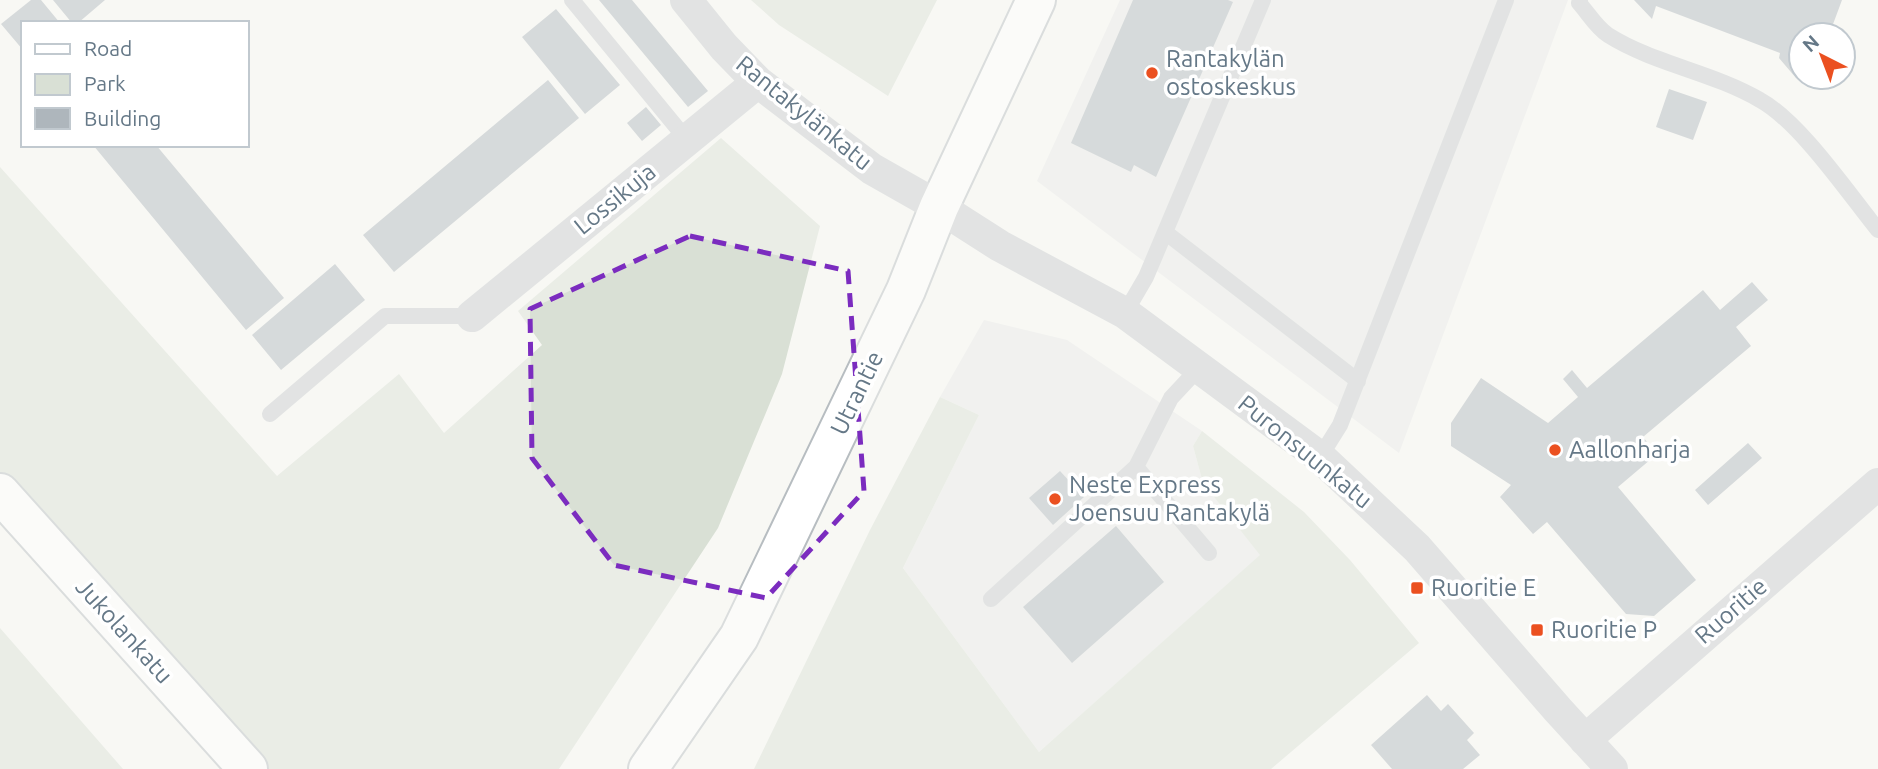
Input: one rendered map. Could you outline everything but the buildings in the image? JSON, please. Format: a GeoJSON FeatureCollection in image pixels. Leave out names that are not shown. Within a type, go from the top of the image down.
{"type":"FeatureCollection","features":[{"type":"Feature","properties":{"kind":"main road","name":"Utrantie"},"geometry":{"type":"LineString","coordinates":[[648,769],[739,638],[906,290],[939,206],[1036,0]]}},
{"type":"Feature","properties":{"kind":"main road","name":"Jukolankatu"},"geometry":{"type":"LineString","coordinates":[[0,494],[248,769]]}},
{"type":"Feature","properties":{"kind":"street","name":"Rantakylänkatu"},"geometry":{"type":"LineString","coordinates":[[686,0],[724,47],[758,82],[872,169],[939,206]]}},
{"type":"Feature","properties":{"kind":"street","name":"Lossikuja"},"geometry":{"type":"LineString","coordinates":[[472,316],[758,82]]}},
{"type":"Feature","properties":{"kind":"street","name":"Puronsuunkatu"},"geometry":{"type":"LineString","coordinates":[[939,206],[1000,246],[1125,313],[1320,457],[1417,548],[1612,769]]}},
{"type":"Feature","properties":{"kind":"street","name":"Ruoritie"},"geometry":{"type":"LineString","coordinates":[[1585,740],[1878,484]]}},
{"type":"Feature","properties":{"kind":"lane"},"geometry":{"type":"LineString","coordinates":[[572,0],[687,140]]}},
{"type":"Feature","properties":{"kind":"lane"},"geometry":{"type":"LineString","coordinates":[[1125,313],[1146,277],[1263,0]]}},
{"type":"Feature","properties":{"kind":"lane"},"geometry":{"type":"LineString","coordinates":[[1320,457],[1340,425],[1358,381],[1506,0]]}},
{"type":"Feature","properties":{"kind":"lane"},"geometry":{"type":"LineString","coordinates":[[1580,0],[1579,3],[1605,33],[1637,50],[1725,83],[1777,110],[1810,145],[1878,230]]}},
{"type":"Feature","properties":{"kind":"lane"},"geometry":{"type":"LineString","coordinates":[[1165,232],[1358,381]]}},
{"type":"Feature","properties":{"kind":"lane"},"geometry":{"type":"LineString","coordinates":[[270,414],[385,316],[472,316]]}},
{"type":"Feature","properties":{"kind":"lane"},"geometry":{"type":"LineString","coordinates":[[991,599],[1136,467],[1171,398],[1199,368]]}},
{"type":"Feature","properties":{"kind":"lane"},"geometry":{"type":"LineString","coordinates":[[1136,467],[1209,553]]}},
{"type":"Feature","properties":{"kind":"highlighted area"},"geometry":{"type":"Polygon","coordinates":[[[690,236],[848,271],[864,491],[766,598],[614,565],[532,458],[530,309],[690,236]]]}},
{"type":"Feature","properties":{"kind":"shaded area"},"geometry":{"type":"Polygon","coordinates":[[[1120,0],[1568,0],[1399,453],[1037,181],[1120,0]]]}},
{"type":"Feature","properties":{"kind":"shaded area"},"geometry":{"type":"Polygon","coordinates":[[[984,320],[1067,340],[1202,431],[1193,446],[1203,483],[1261,555],[1039,752],[903,568],[979,415],[940,397],[984,320]]]}},
{"type":"Feature","properties":{"kind":"green space"},"geometry":{"type":"Polygon","coordinates":[[[751,0],[937,0],[888,96],[779,25],[751,0]]]}},
{"type":"Feature","properties":{"kind":"green space"},"geometry":{"type":"Polygon","coordinates":[[[721,138],[820,226],[782,374],[718,528],[559,769],[269,769],[0,473],[0,167],[277,476],[399,374],[444,433],[542,345],[518,311],[721,138]]]}},
{"type":"Feature","properties":{"kind":"green space"},"geometry":{"type":"Polygon","coordinates":[[[940,397],[979,415],[903,568],[1039,752],[1260,555],[1203,483],[1193,446],[1202,431],[1304,512],[1350,560],[1419,643],[1271,769],[754,769],[870,530],[940,397]]]}},
{"type":"Feature","properties":{"kind":"green space"},"geometry":{"type":"Polygon","coordinates":[[[0,628],[123,769],[0,769],[0,628]]]}},
{"type":"Feature","properties":{"kind":"place","name":"Rantakylän ostoskeskus"},"geometry":{"type":"Point","coordinates":[1152,73]}},
{"type":"Feature","properties":{"kind":"place","name":"Aallonharja"},"geometry":{"type":"Point","coordinates":[1555,450]}},
{"type":"Feature","properties":{"kind":"place","name":"Neste Express Joensuu Rantakylä"},"geometry":{"type":"Point","coordinates":[1055,499]}},
{"type":"Feature","properties":{"kind":"place","name":"Ruoritie E"},"geometry":{"type":"Point","coordinates":[1417,588]}},
{"type":"Feature","properties":{"kind":"place","name":"Ruoritie P"},"geometry":{"type":"Point","coordinates":[1537,630]}}]}
